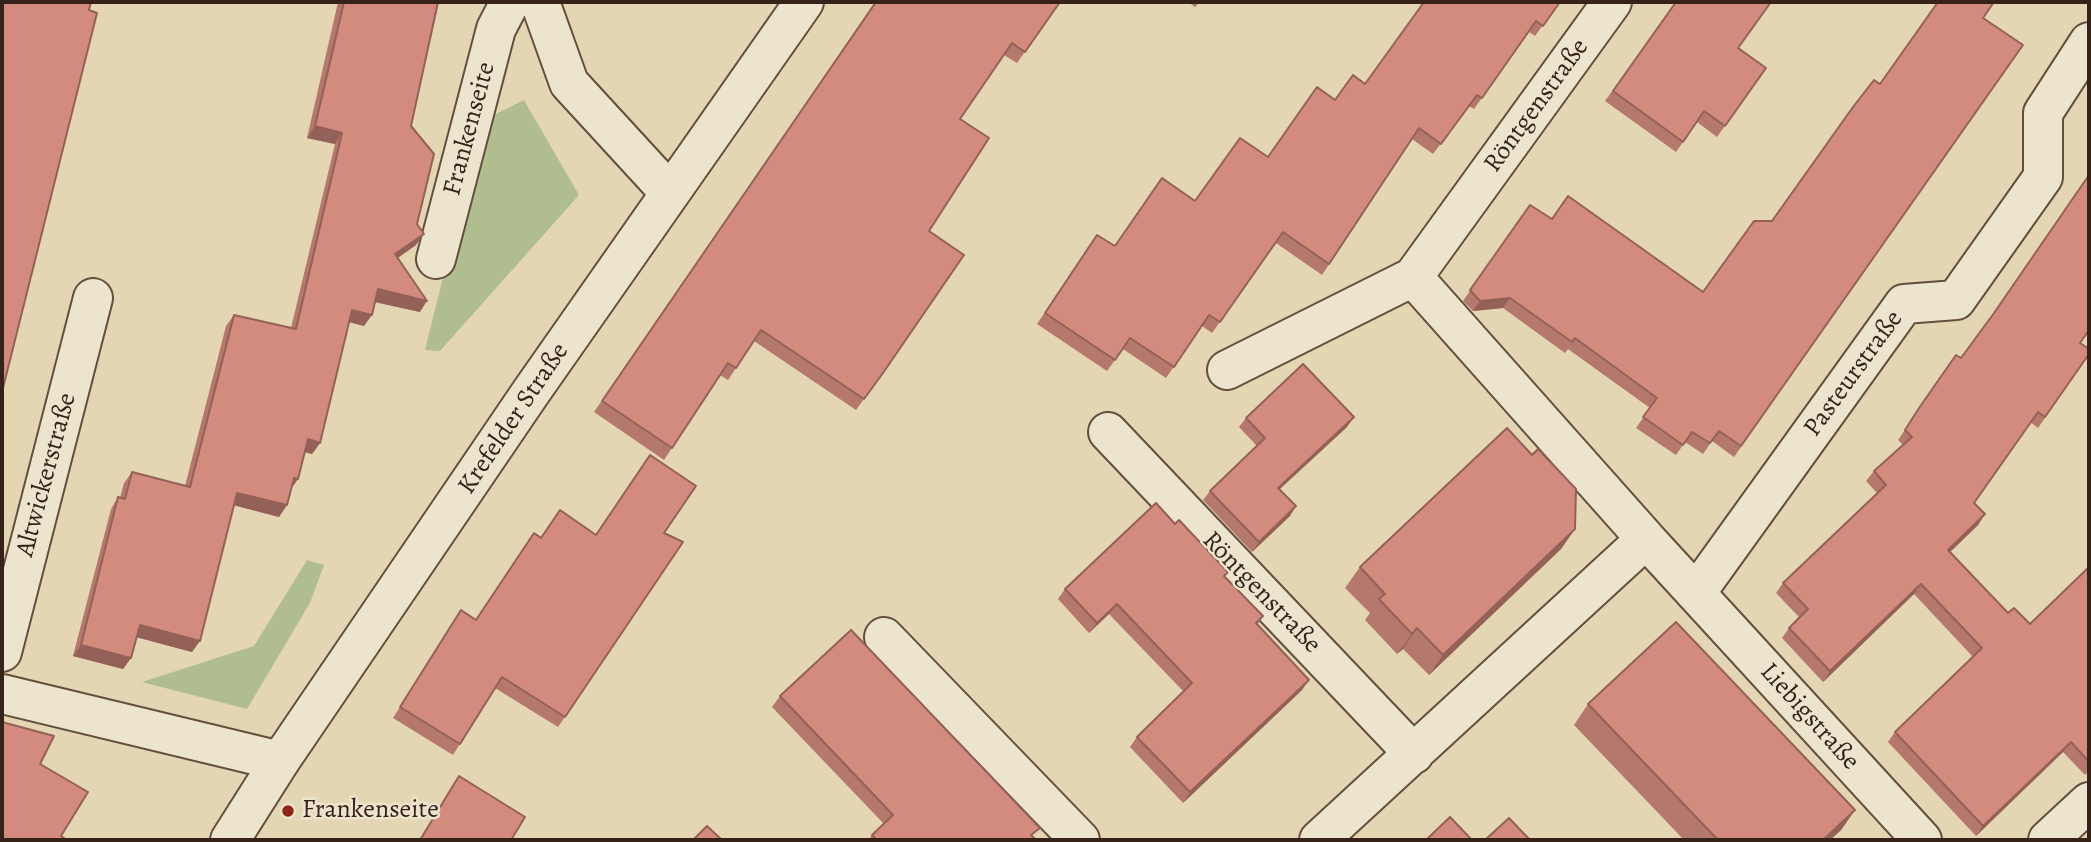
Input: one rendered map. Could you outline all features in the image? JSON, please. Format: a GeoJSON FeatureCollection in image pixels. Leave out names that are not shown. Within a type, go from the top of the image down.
{"type":"FeatureCollection","features":[{"type":"Feature","properties":{"kind":"street","name":"Frankenseite"},"geometry":{"type":"LineString","coordinates":[[436,259],[496,29],[510,2]]}},
{"type":"Feature","properties":{"kind":"street"},"geometry":{"type":"LineString","coordinates":[[540,2],[569,83],[670,193]]}},
{"type":"Feature","properties":{"kind":"street","name":"Krefelder Straße"},"geometry":{"type":"LineString","coordinates":[[230,840],[280,761],[804,2]]}},
{"type":"Feature","properties":{"kind":"street","name":"Röntgenstraße"},"geometry":{"type":"LineString","coordinates":[[1227,370],[1413,277],[1612,2]]}},
{"type":"Feature","properties":{"kind":"street","name":"Pasteurstraße"},"geometry":{"type":"LineString","coordinates":[[1696,593],[1904,304],[1956,300],[2043,177],[2043,113],[2089,42]]}},
{"type":"Feature","properties":{"kind":"street"},"geometry":{"type":"LineString","coordinates":[[1413,277],[1696,593]]}},
{"type":"Feature","properties":{"kind":"street","name":"Altwickerstraße"},"geometry":{"type":"LineString","coordinates":[[2,652],[93,298]]}},
{"type":"Feature","properties":{"kind":"street","name":"Röntgenstraße"},"geometry":{"type":"LineString","coordinates":[[1108,432],[1414,754]]}},
{"type":"Feature","properties":{"kind":"street"},"geometry":{"type":"LineString","coordinates":[[1319,840],[1646,539]]}},
{"type":"Feature","properties":{"kind":"street","name":"Liebigstraße"},"geometry":{"type":"LineString","coordinates":[[1696,593],[1922,840]]}},
{"type":"Feature","properties":{"kind":"street"},"geometry":{"type":"LineString","coordinates":[[884,637],[1080,840]]}},
{"type":"Feature","properties":{"kind":"street"},"geometry":{"type":"LineString","coordinates":[[2,694],[280,761]]}},
{"type":"Feature","properties":{"kind":"street"},"geometry":{"type":"LineString","coordinates":[[2048,840],[2089,802]]}},
{"type":"Feature","properties":{"kind":"green space"},"geometry":{"type":"Polygon","coordinates":[[[524,100],[579,195],[440,351],[425,350],[482,121],[524,100]]]}},
{"type":"Feature","properties":{"kind":"green space"},"geometry":{"type":"Polygon","coordinates":[[[307,560],[324,565],[310,603],[247,709],[142,682],[254,646],[307,560]]]}},
{"type":"Feature","properties":{"kind":"building"},"geometry":{"type":"Polygon","coordinates":[[[2,2],[91,2],[89,10],[97,13],[2,392],[2,2]]]}},
{"type":"Feature","properties":{"kind":"building"},"geometry":{"type":"Polygon","coordinates":[[[344,2],[438,2],[411,126],[434,154],[417,224],[424,234],[395,254],[427,301],[378,289],[372,315],[352,310],[320,443],[308,439],[298,479],[294,478],[287,505],[237,493],[200,641],[140,625],[131,658],[81,645],[118,497],[125,499],[132,472],[190,487],[234,315],[296,329],[342,133],[315,126],[344,2]]]}},
{"type":"Feature","properties":{"kind":"building"},"geometry":{"type":"Polygon","coordinates":[[[876,2],[1060,2],[1025,52],[1012,43],[960,119],[989,138],[929,231],[964,255],[864,399],[761,330],[736,368],[728,363],[672,448],[602,401],[876,2]]]}},
{"type":"Feature","properties":{"kind":"building"},"geometry":{"type":"Polygon","coordinates":[[[1424,2],[1560,2],[1543,26],[1536,21],[1482,98],[1477,95],[1441,144],[1419,128],[1329,264],[1283,232],[1220,322],[1209,315],[1174,367],[1130,338],[1115,360],[1045,313],[1097,235],[1115,246],[1162,178],[1195,201],[1240,138],[1268,157],[1317,87],[1335,100],[1353,75],[1365,84],[1424,2]]]}},
{"type":"Feature","properties":{"kind":"building"},"geometry":{"type":"Polygon","coordinates":[[[1676,2],[1771,2],[1738,48],[1766,68],[1725,126],[1704,111],[1683,142],[1613,91],[1676,2]]]}},
{"type":"Feature","properties":{"kind":"building"},"geometry":{"type":"Polygon","coordinates":[[[1938,2],[1994,2],[1983,18],[2023,45],[1741,446],[1719,431],[1710,443],[1692,432],[1683,445],[1643,417],[1657,398],[1575,338],[1572,342],[1510,298],[1480,301],[1470,290],[1530,205],[1552,219],[1568,196],[1703,292],[1754,221],[1772,221],[1853,107],[1874,80],[1880,84],[1938,2]]]}},
{"type":"Feature","properties":{"kind":"building"},"geometry":{"type":"Polygon","coordinates":[[[2089,175],[2089,330],[2080,343],[2089,349],[2089,354],[2045,417],[2038,412],[1974,503],[1985,514],[1948,550],[2008,613],[2014,608],[2030,624],[2089,567],[2089,762],[2071,742],[1983,826],[1895,732],[1982,648],[1921,584],[1830,671],[1789,628],[1808,609],[1783,583],[1886,485],[1874,471],[1912,437],[1905,430],[1919,408],[1956,355],[1961,358],[1994,313],[2089,175]]]}},
{"type":"Feature","properties":{"kind":"building"},"geometry":{"type":"Polygon","coordinates":[[[1303,364],[1354,417],[1278,488],[1296,506],[1259,542],[1210,491],[1265,438],[1246,418],[1303,364]]]}},
{"type":"Feature","properties":{"kind":"building"},"geometry":{"type":"Polygon","coordinates":[[[1507,428],[1532,455],[1538,449],[1576,489],[1575,529],[1443,655],[1417,628],[1412,634],[1379,599],[1385,594],[1360,567],[1507,428]]]}},
{"type":"Feature","properties":{"kind":"building"},"geometry":{"type":"Polygon","coordinates":[[[650,455],[696,486],[664,533],[683,542],[565,717],[502,677],[460,744],[400,707],[461,610],[476,620],[534,533],[541,538],[560,510],[596,535],[650,455]]]}},
{"type":"Feature","properties":{"kind":"building"},"geometry":{"type":"Polygon","coordinates":[[[1156,503],[1175,524],[1179,520],[1228,572],[1224,576],[1263,616],[1256,623],[1309,680],[1190,792],[1137,737],[1192,683],[1117,604],[1097,623],[1065,589],[1156,503]]]}},
{"type":"Feature","properties":{"kind":"building"},"geometry":{"type":"Polygon","coordinates":[[[1676,622],[1855,810],[1823,840],[1718,840],[1588,704],[1676,622]]]}},
{"type":"Feature","properties":{"kind":"building"},"geometry":{"type":"Polygon","coordinates":[[[851,630],[1040,828],[1031,835],[1036,840],[877,840],[872,835],[893,815],[780,696],[851,630]]]}},
{"type":"Feature","properties":{"kind":"building"},"geometry":{"type":"Polygon","coordinates":[[[2,722],[54,736],[40,764],[88,792],[61,836],[67,840],[2,840],[2,722]]]}},
{"type":"Feature","properties":{"kind":"building"},"geometry":{"type":"Polygon","coordinates":[[[459,776],[525,817],[511,840],[420,840],[459,776]]]}},
{"type":"Feature","properties":{"kind":"building"},"geometry":{"type":"Polygon","coordinates":[[[1450,817],[1472,840],[1426,840],[1450,817]]]}},
{"type":"Feature","properties":{"kind":"building"},"geometry":{"type":"Polygon","coordinates":[[[1509,818],[1530,840],[1485,840],[1509,818]]]}},
{"type":"Feature","properties":{"kind":"building"},"geometry":{"type":"Polygon","coordinates":[[[707,826],[722,840],[693,840],[707,826]]]}},
{"type":"Feature","properties":{"kind":"place","name":"Frankenseite"},"geometry":{"type":"Point","coordinates":[288,811]}}]}
